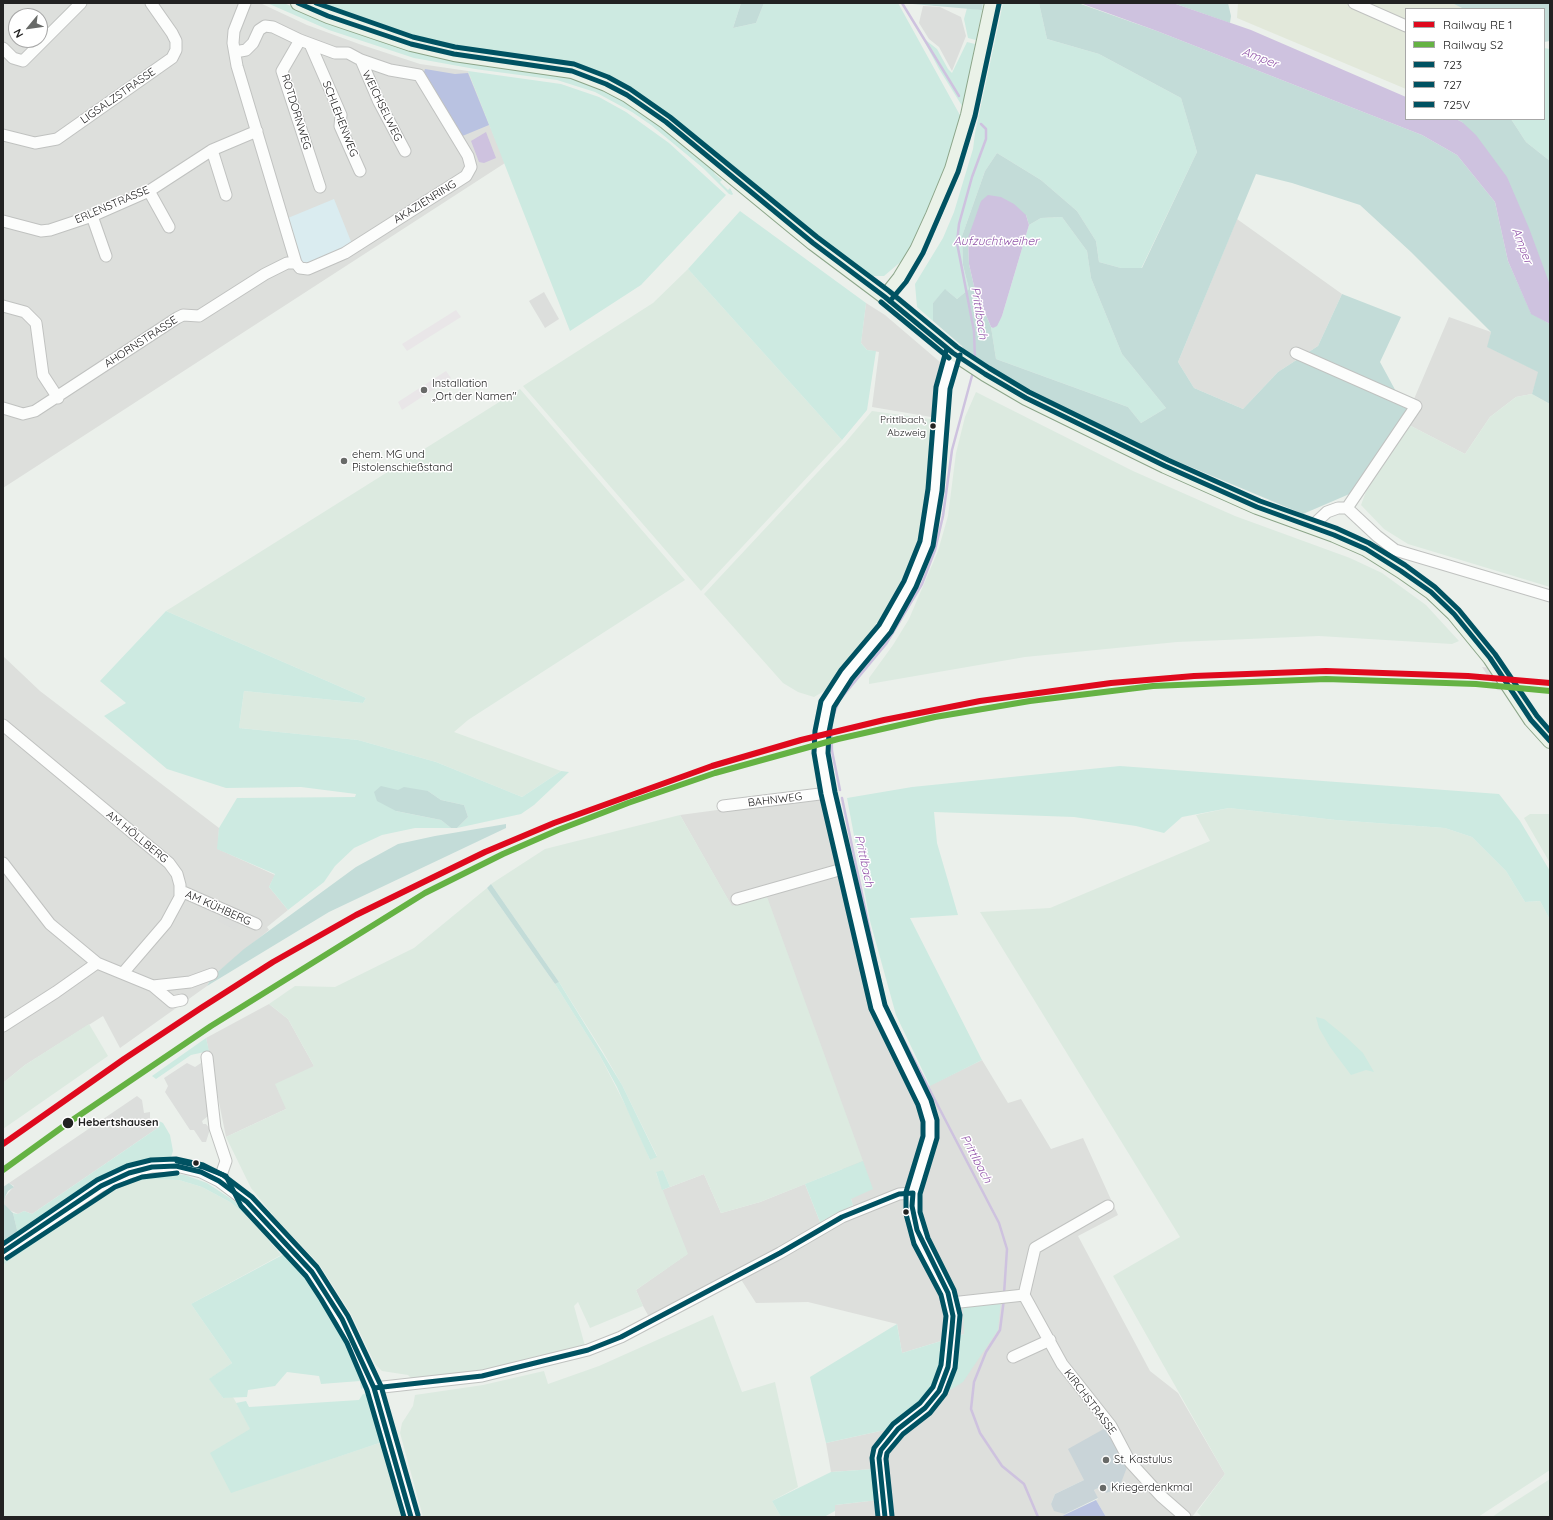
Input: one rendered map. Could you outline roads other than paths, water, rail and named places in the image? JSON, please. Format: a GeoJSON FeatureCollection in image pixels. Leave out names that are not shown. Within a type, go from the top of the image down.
{"type":"FeatureCollection","features":[{"type":"Feature","properties":{"kind":"main road"},"geometry":{"type":"LineString","coordinates":[[298,3],[393,39],[454,54],[572,71],[606,84],[627,95],[666,122],[772,211],[885,297],[953,353],[974,367],[1026,398],[1165,466],[1257,507],[1366,549],[1431,592],[1454,614],[1471,634],[1490,658],[1531,720],[1550,740]]}},
{"type":"Feature","properties":{"kind":"main road"},"geometry":{"type":"LineString","coordinates":[[885,297],[900,278],[917,250],[952,169],[968,115],[992,3]]}},
{"type":"Feature","properties":{"kind":"street"},"geometry":{"type":"LineString","coordinates":[[3,48],[13,58],[23,60],[82,3]]}},
{"type":"Feature","properties":{"kind":"street","name":"LIGSALZSTRASSE"},"geometry":{"type":"LineString","coordinates":[[3,135],[35,143],[57,139],[172,58],[176,50],[176,40],[151,3]]}},
{"type":"Feature","properties":{"kind":"street"},"geometry":{"type":"LineString","coordinates":[[245,3],[234,31],[237,66],[296,263]]}},
{"type":"Feature","properties":{"kind":"street"},"geometry":{"type":"LineString","coordinates":[[1354,3],[1405,26]]}},
{"type":"Feature","properties":{"kind":"street","name":"AKAZIENRING"},"geometry":{"type":"LineString","coordinates":[[235,52],[246,50],[253,43],[259,30],[265,26],[273,27],[305,42],[335,53],[348,53],[361,60],[390,70],[419,75],[468,156],[471,167],[466,176],[345,253],[308,269],[300,268],[296,263]]}},
{"type":"Feature","properties":{"kind":"street","name":"SCHLEHENWEG"},"geometry":{"type":"LineString","coordinates":[[305,42],[340,116],[340,126],[360,171]]}},
{"type":"Feature","properties":{"kind":"street","name":"ROTDORNWEG"},"geometry":{"type":"LineString","coordinates":[[305,42],[282,70],[320,187]]}},
{"type":"Feature","properties":{"kind":"street","name":"WEICHSELWEG"},"geometry":{"type":"LineString","coordinates":[[361,60],[376,96],[405,151]]}},
{"type":"Feature","properties":{"kind":"street","name":"ERLENSTRASSE"},"geometry":{"type":"LineString","coordinates":[[3,221],[41,231],[50,230],[92,216],[149,191],[212,150],[257,131]]}},
{"type":"Feature","properties":{"kind":"street"},"geometry":{"type":"LineString","coordinates":[[212,150],[226,195]]}},
{"type":"Feature","properties":{"kind":"street"},"geometry":{"type":"LineString","coordinates":[[149,191],[169,227]]}},
{"type":"Feature","properties":{"kind":"street"},"geometry":{"type":"LineString","coordinates":[[92,216],[106,256]]}},
{"type":"Feature","properties":{"kind":"street","name":"AHORNSTRASSE"},"geometry":{"type":"LineString","coordinates":[[6,410],[23,414],[35,411],[58,398],[177,318],[183,316],[199,316],[265,274],[287,263],[296,263]]}},
{"type":"Feature","properties":{"kind":"street"},"geometry":{"type":"LineString","coordinates":[[3,306],[25,312],[36,323],[43,375],[58,398]]}},
{"type":"Feature","properties":{"kind":"street"},"geometry":{"type":"LineString","coordinates":[[885,1517],[879,1458],[881,1450],[898,1429],[925,1408],[939,1391],[946,1377],[952,1328],[951,1303],[944,1283],[917,1230],[912,1206],[913,1193],[929,1143],[930,1121],[925,1103],[878,1007],[827,788],[822,753],[823,718],[827,704],[846,675],[885,629],[904,597],[927,542],[935,490],[943,388],[948,365],[953,353]]}},
{"type":"Feature","properties":{"kind":"street"},"geometry":{"type":"LineString","coordinates":[[1296,353],[1416,406],[1347,508]]}},
{"type":"Feature","properties":{"kind":"street"},"geometry":{"type":"LineString","coordinates":[[1311,527],[1327,512],[1338,508],[1347,508],[1377,536],[1395,550],[1550,596]]}},
{"type":"Feature","properties":{"kind":"street","name":"AM HÖLLBERG"},"geometry":{"type":"LineString","coordinates":[[3,725],[170,863],[177,874],[181,891]]}},
{"type":"Feature","properties":{"kind":"street","name":"BAHNWEG"},"geometry":{"type":"LineString","coordinates":[[723,806],[827,788]]}},
{"type":"Feature","properties":{"kind":"street"},"geometry":{"type":"LineString","coordinates":[[3,863],[50,924],[97,963],[153,986],[172,1002],[182,1000]]}},
{"type":"Feature","properties":{"kind":"street"},"geometry":{"type":"LineString","coordinates":[[737,899],[846,868]]}},
{"type":"Feature","properties":{"kind":"street"},"geometry":{"type":"LineString","coordinates":[[124,973],[166,923],[180,897],[181,891]]}},
{"type":"Feature","properties":{"kind":"street","name":"AM KÜHBERG"},"geometry":{"type":"LineString","coordinates":[[181,891],[256,924]]}},
{"type":"Feature","properties":{"kind":"street"},"geometry":{"type":"LineString","coordinates":[[3,1026],[56,992],[97,963]]}},
{"type":"Feature","properties":{"kind":"street"},"geometry":{"type":"LineString","coordinates":[[153,986],[190,982],[212,974]]}},
{"type":"Feature","properties":{"kind":"street"},"geometry":{"type":"LineString","coordinates":[[207,1057],[215,1128],[226,1161],[219,1181]]}},
{"type":"Feature","properties":{"kind":"street"},"geometry":{"type":"LineString","coordinates":[[3,1252],[101,1186],[129,1173],[152,1167],[176,1166],[201,1172],[219,1181],[247,1202],[312,1272],[353,1340],[374,1388],[411,1517]]}},
{"type":"Feature","properties":{"kind":"street"},"geometry":{"type":"LineString","coordinates":[[374,1388],[482,1376],[588,1350],[621,1337],[780,1252],[842,1216],[900,1194],[913,1193]]}},
{"type":"Feature","properties":{"kind":"street"},"geometry":{"type":"LineString","coordinates":[[951,1303],[1024,1295],[1034,1248],[1108,1206]]}},
{"type":"Feature","properties":{"kind":"street","name":"KIRCHSTRASSE"},"geometry":{"type":"LineString","coordinates":[[1024,1295],[1062,1364],[1111,1426],[1130,1462],[1161,1496],[1185,1517]]}},
{"type":"Feature","properties":{"kind":"street"},"geometry":{"type":"LineString","coordinates":[[1013,1357],[1050,1340]]}},
{"type":"Feature","properties":{"kind":"water","name":"Amper"},"geometry":{"type":"Polygon","coordinates":[[[1080,3],[1173,3],[1251,30],[1405,97],[1405,120],[1458,120],[1462,122],[1476,135],[1507,177],[1529,228],[1550,285],[1550,324],[1531,314],[1508,261],[1495,202],[1457,155],[1422,135],[1157,31],[1080,3]]]}},
{"type":"Feature","properties":{"kind":"water"},"geometry":{"type":"Polygon","coordinates":[[[486,132],[496,158],[484,163],[479,162],[471,141],[486,132]]]}},
{"type":"Feature","properties":{"kind":"water","name":"Aufzuchtweiher"},"geometry":{"type":"Polygon","coordinates":[[[988,195],[1001,197],[1014,204],[1026,215],[1029,225],[1002,316],[997,326],[993,328],[991,327],[974,286],[969,264],[968,238],[981,201],[988,195]]]}},
{"type":"Feature","properties":{"kind":"waterway","name":"Prittlbach"},"geometry":{"type":"LineString","coordinates":[[902,3],[959,96]]}},
{"type":"Feature","properties":{"kind":"waterway","name":"Prittlbach"},"geometry":{"type":"LineString","coordinates":[[975,361],[974,331],[957,243],[959,224],[972,177],[986,139],[986,129],[981,124]]}},
{"type":"Feature","properties":{"kind":"waterway","name":"Prittlbach"},"geometry":{"type":"LineString","coordinates":[[840,790],[832,751],[831,723],[833,716],[839,701],[886,644],[922,584],[935,550],[943,516],[952,450],[973,372]]}},
{"type":"Feature","properties":{"kind":"waterway","name":"Prittlbach"},"geometry":{"type":"LineString","coordinates":[[842,798],[885,1004],[999,1223],[1007,1249],[1004,1294]]}},
{"type":"Feature","properties":{"kind":"waterway","name":"Prittlbach"},"geometry":{"type":"LineString","coordinates":[[1004,1299],[1000,1330],[986,1352],[974,1382],[971,1409],[980,1433],[1002,1466],[1024,1484],[1038,1517]]}},
{"type":"Feature","properties":{"kind":"rail line","name":"S2"},"geometry":{"type":"LineString","coordinates":[[3,1170],[68,1123],[211,1026],[425,893],[503,854],[558,830],[628,803],[715,773],[838,739],[935,717],[1030,701],[1153,686],[1326,679],[1476,684],[1550,691]]}},
{"type":"Feature","properties":{"kind":"place","name":"Installation „Ort der Namen''"},"geometry":{"type":"Point","coordinates":[424,390]}},
{"type":"Feature","properties":{"kind":"place","name":"Prittlbach, Abzweig"},"geometry":{"type":"Point","coordinates":[933,426]}},
{"type":"Feature","properties":{"kind":"place","name":"ehem. MG und Pistolenschießstand"},"geometry":{"type":"Point","coordinates":[344,461]}},
{"type":"Feature","properties":{"kind":"place","name":"Hebertshausen"},"geometry":{"type":"Point","coordinates":[68,1123]}},
{"type":"Feature","properties":{"kind":"place","name":"St. Kastulus"},"geometry":{"type":"Point","coordinates":[1106,1460]}},
{"type":"Feature","properties":{"kind":"place","name":"Kriegerdenkmal"},"geometry":{"type":"Point","coordinates":[1103,1488]}}]}
